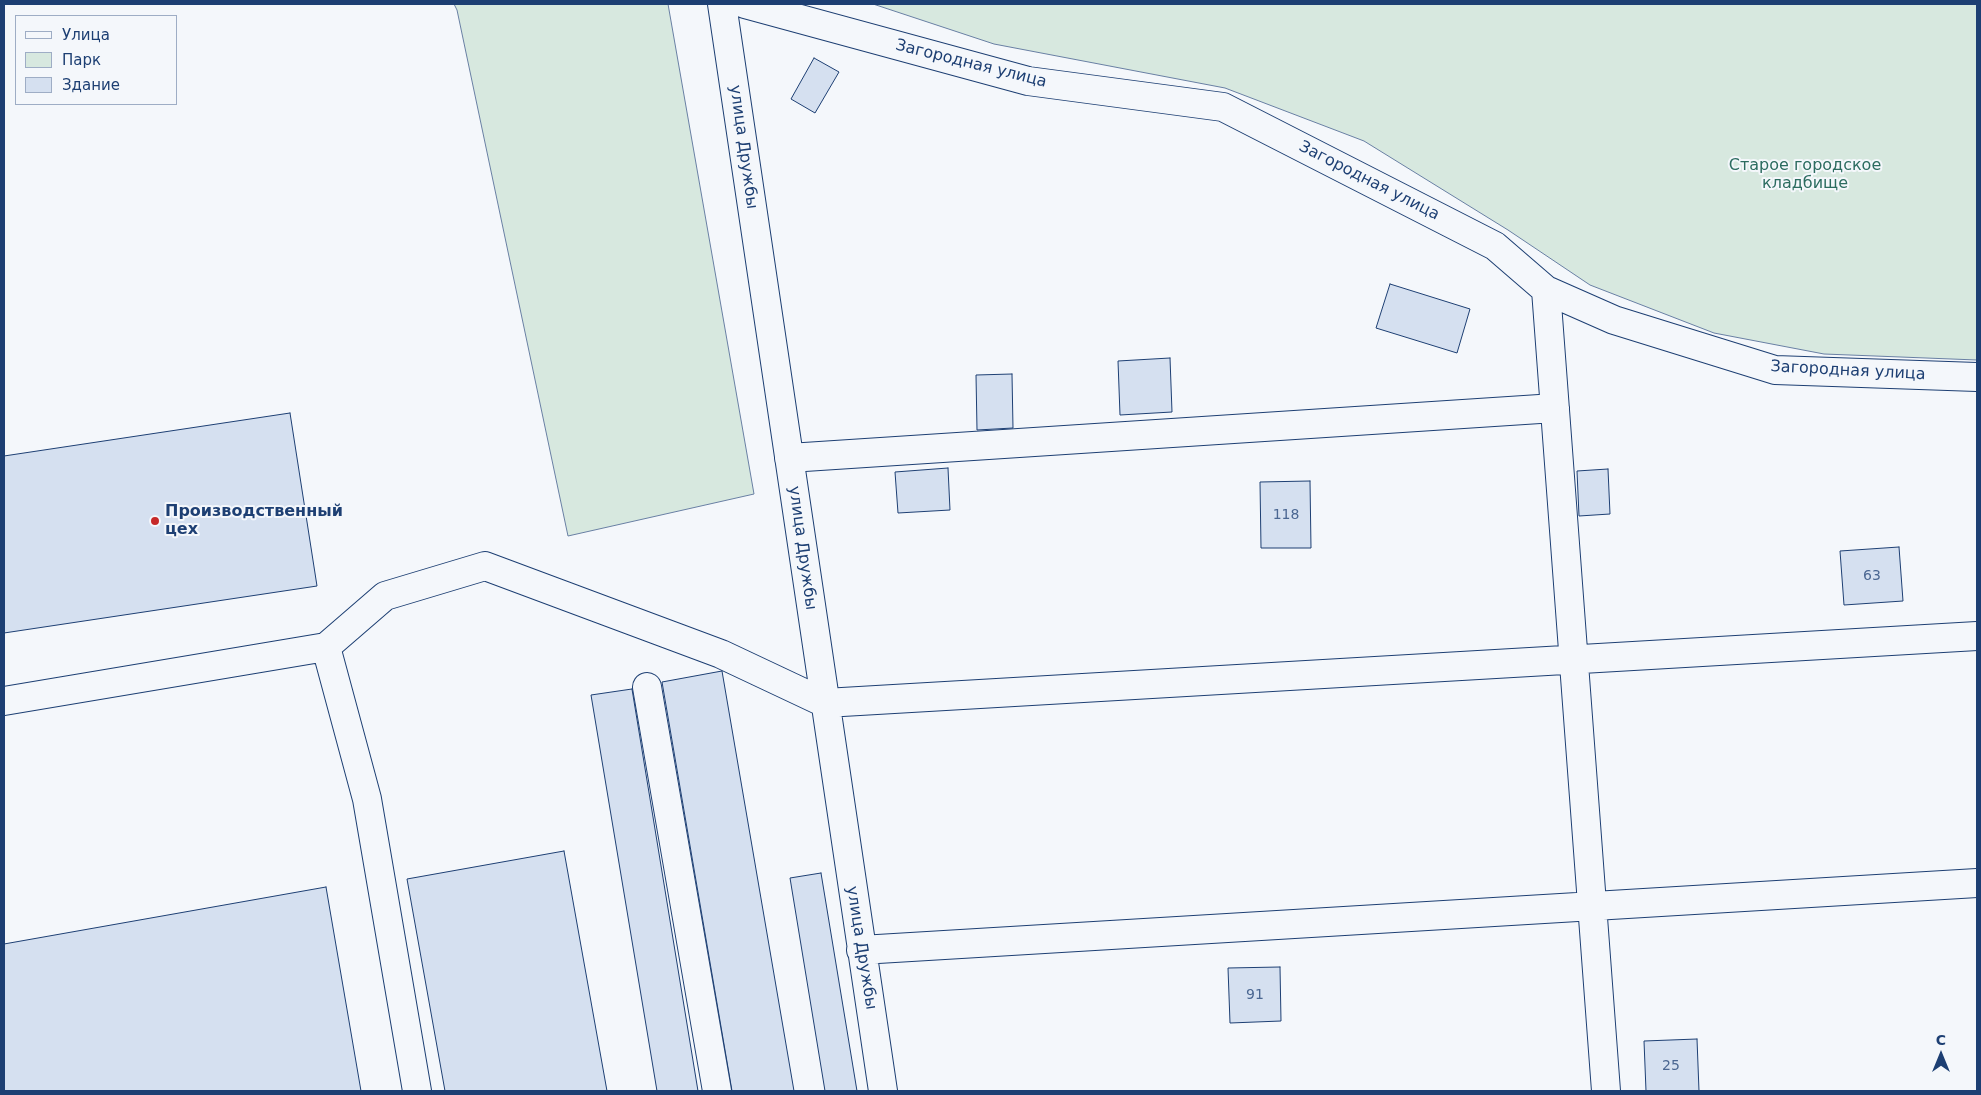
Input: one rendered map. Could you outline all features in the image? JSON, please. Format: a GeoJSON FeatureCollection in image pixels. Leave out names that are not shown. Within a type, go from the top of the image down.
{"type":"FeatureCollection","features":[{"type":"Feature","properties":{"kind":"street","name":"улица Дружбы"},"geometry":{"type":"LineString","coordinates":[[722,4],[883,1091]]}},
{"type":"Feature","properties":{"kind":"street","name":"Загородная улица"},"geometry":{"type":"LineString","coordinates":[[745,4],[1028,81],[1223,107],[1495,246],[1546,290],[1614,320],[1775,370],[1977,378]]}},
{"type":"Feature","properties":{"kind":"street"},"geometry":{"type":"LineString","coordinates":[[1546,290],[1606,1091]]}},
{"type":"Feature","properties":{"kind":"street"},"geometry":{"type":"LineString","coordinates":[[789,458],[1555,408]]}},
{"type":"Feature","properties":{"kind":"street"},"geometry":{"type":"LineString","coordinates":[[4,701],[326,647],[385,596],[485,566],[721,654],[825,703],[1977,636]]}},
{"type":"Feature","properties":{"kind":"street"},"geometry":{"type":"LineString","coordinates":[[326,647],[367,799],[417,1091]]}},
{"type":"Feature","properties":{"kind":"street"},"geometry":{"type":"LineString","coordinates":[[647,687],[717,1091]]}},
{"type":"Feature","properties":{"kind":"street"},"geometry":{"type":"LineString","coordinates":[[861,950],[1977,883]]}},
{"type":"Feature","properties":{"kind":"green space"},"geometry":{"type":"Polygon","coordinates":[[[454,4],[668,4],[754,494],[568,536],[457,10],[454,4]]]}},
{"type":"Feature","properties":{"kind":"green space","name":"Старое городское кладбище"},"geometry":{"type":"Polygon","coordinates":[[[873,4],[1977,4],[1977,360],[1824,354],[1714,333],[1590,285],[1508,230],[1364,141],[1225,88],[994,44],[873,4]]]}},
{"type":"Feature","properties":{"kind":"building"},"geometry":{"type":"Polygon","coordinates":[[[814,58],[839,72],[815,113],[791,99],[814,58]]]}},
{"type":"Feature","properties":{"kind":"building"},"geometry":{"type":"Polygon","coordinates":[[[1390,284],[1470,309],[1457,353],[1376,328],[1390,284]]]}},
{"type":"Feature","properties":{"kind":"building"},"geometry":{"type":"Polygon","coordinates":[[[1170,358],[1172,412],[1120,415],[1118,361],[1170,358]]]}},
{"type":"Feature","properties":{"kind":"building"},"geometry":{"type":"Polygon","coordinates":[[[1012,374],[1013,428],[977,430],[976,375],[1012,374]]]}},
{"type":"Feature","properties":{"kind":"building","name":"Производственный цех"},"geometry":{"type":"Polygon","coordinates":[[[290,413],[317,586],[4,633],[4,456],[290,413]]]}},
{"type":"Feature","properties":{"kind":"building"},"geometry":{"type":"Polygon","coordinates":[[[948,468],[950,510],[898,513],[895,472],[948,468]]]}},
{"type":"Feature","properties":{"kind":"building"},"geometry":{"type":"Polygon","coordinates":[[[1608,469],[1610,514],[1579,516],[1577,471],[1608,469]]]}},
{"type":"Feature","properties":{"kind":"building"},"geometry":{"type":"Polygon","coordinates":[[[1310,481],[1311,548],[1261,548],[1260,482],[1310,481]]]}},
{"type":"Feature","properties":{"kind":"building"},"geometry":{"type":"Polygon","coordinates":[[[1899,547],[1903,601],[1844,605],[1840,551],[1899,547]]]}},
{"type":"Feature","properties":{"kind":"building"},"geometry":{"type":"Polygon","coordinates":[[[722,671],[794,1091],[732,1091],[662,682],[722,671]]]}},
{"type":"Feature","properties":{"kind":"building"},"geometry":{"type":"Polygon","coordinates":[[[632,689],[698,1091],[657,1091],[591,695],[632,689]]]}},
{"type":"Feature","properties":{"kind":"building"},"geometry":{"type":"Polygon","coordinates":[[[564,851],[607,1091],[445,1091],[407,879],[564,851]]]}},
{"type":"Feature","properties":{"kind":"building"},"geometry":{"type":"Polygon","coordinates":[[[821,873],[857,1091],[825,1091],[790,878],[821,873]]]}},
{"type":"Feature","properties":{"kind":"building"},"geometry":{"type":"Polygon","coordinates":[[[326,887],[361,1091],[4,1091],[4,944],[326,887]]]}},
{"type":"Feature","properties":{"kind":"building"},"geometry":{"type":"Polygon","coordinates":[[[1280,967],[1281,1021],[1230,1023],[1228,968],[1280,967]]]}},
{"type":"Feature","properties":{"kind":"building"},"geometry":{"type":"Polygon","coordinates":[[[1697,1039],[1699,1091],[1646,1091],[1644,1041],[1697,1039]]]}},
{"type":"Feature","properties":{"kind":"place","name":"Производственный цех"},"geometry":{"type":"Point","coordinates":[155,521]}}]}
